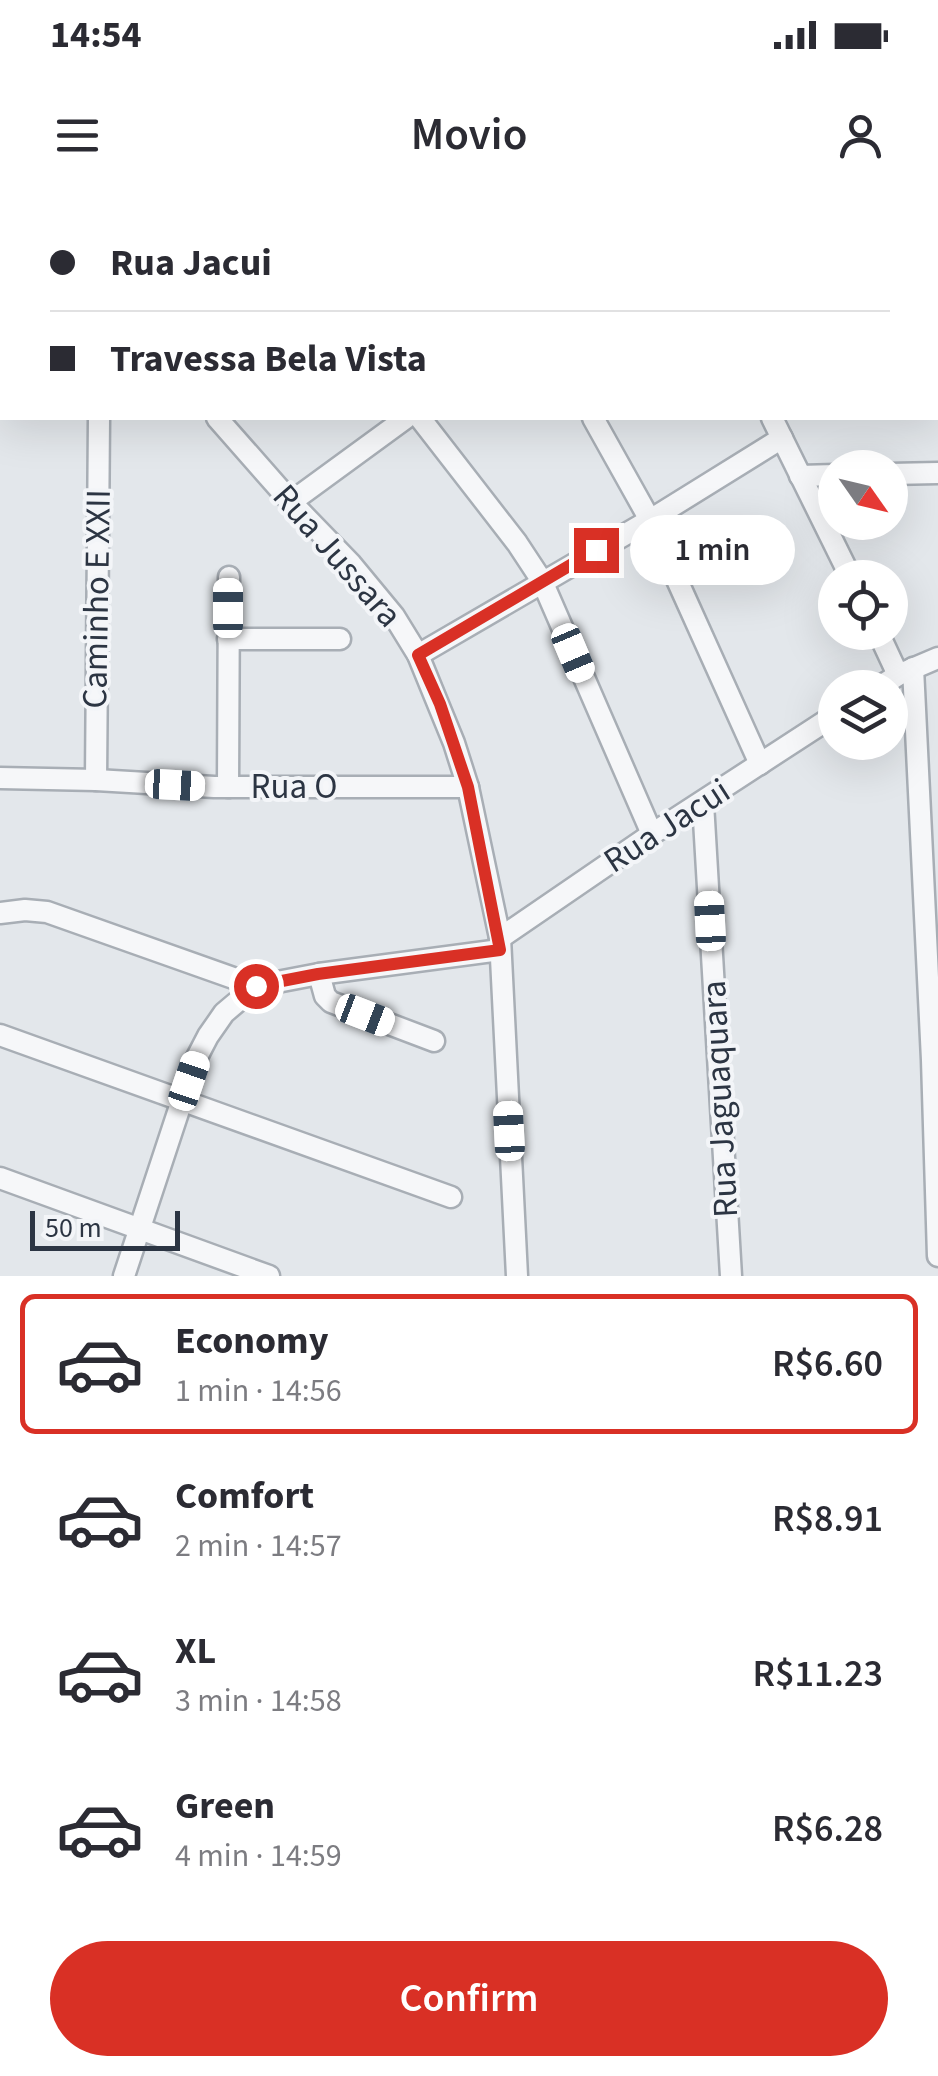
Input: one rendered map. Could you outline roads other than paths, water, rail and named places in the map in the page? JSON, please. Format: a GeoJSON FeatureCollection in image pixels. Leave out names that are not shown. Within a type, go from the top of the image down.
{"type":"FeatureCollection","features":[{"type":"Feature","properties":{"kind":"street","name":"Caminho E XXII"},"geometry":{"type":"LineString","coordinates":[[96,780],[99,420]]}},
{"type":"Feature","properties":{"kind":"street","name":"Rua Jussara"},"geometry":{"type":"LineString","coordinates":[[219,420],[394,616],[418,655],[440,704],[468,787],[500,944],[516,1276]]}},
{"type":"Feature","properties":{"kind":"street"},"geometry":{"type":"LineString","coordinates":[[291,502],[403,420]]}},
{"type":"Feature","properties":{"kind":"street"},"geometry":{"type":"LineString","coordinates":[[422,420],[542,581],[652,834]]}},
{"type":"Feature","properties":{"kind":"street"},"geometry":{"type":"LineString","coordinates":[[593,420],[650,520],[760,764]]}},
{"type":"Feature","properties":{"kind":"street"},"geometry":{"type":"LineString","coordinates":[[773,420],[842,560]]}},
{"type":"Feature","properties":{"kind":"street"},"geometry":{"type":"LineString","coordinates":[[418,655],[782,438]]}},
{"type":"Feature","properties":{"kind":"street"},"geometry":{"type":"LineString","coordinates":[[908,474],[938,473]]}},
{"type":"Feature","properties":{"kind":"street"},"geometry":{"type":"LineString","coordinates":[[800,476],[818,475]]}},
{"type":"Feature","properties":{"kind":"street"},"geometry":{"type":"LineString","coordinates":[[228,576],[228,786]]}},
{"type":"Feature","properties":{"kind":"street"},"geometry":{"type":"LineString","coordinates":[[228,639],[340,639]]}},
{"type":"Feature","properties":{"kind":"street"},"geometry":{"type":"LineString","coordinates":[[908,671],[938,658]]}},
{"type":"Feature","properties":{"kind":"street"},"geometry":{"type":"LineString","coordinates":[[908,693],[930,846],[938,1256]]}},
{"type":"Feature","properties":{"kind":"street","name":"Rua Jacui"},"geometry":{"type":"LineString","coordinates":[[256,986],[500,944],[652,834],[818,726]]}},
{"type":"Feature","properties":{"kind":"street","name":"Rua O"},"geometry":{"type":"LineString","coordinates":[[0,778],[228,786],[468,787]]}},
{"type":"Feature","properties":{"kind":"street","name":"Rua Jaguaquara"},"geometry":{"type":"LineString","coordinates":[[703,803],[730,1276]]}},
{"type":"Feature","properties":{"kind":"street"},"geometry":{"type":"LineString","coordinates":[[0,913],[46,912],[256,986]]}},
{"type":"Feature","properties":{"kind":"street"},"geometry":{"type":"LineString","coordinates":[[318,974],[331,1002],[434,1042]]}},
{"type":"Feature","properties":{"kind":"street"},"geometry":{"type":"LineString","coordinates":[[124,1276],[196,1061],[224,1013],[256,986]]}},
{"type":"Feature","properties":{"kind":"street"},"geometry":{"type":"LineString","coordinates":[[0,1034],[451,1197]]}},
{"type":"Feature","properties":{"kind":"street"},"geometry":{"type":"LineString","coordinates":[[0,1178],[269,1276]]}}]}
